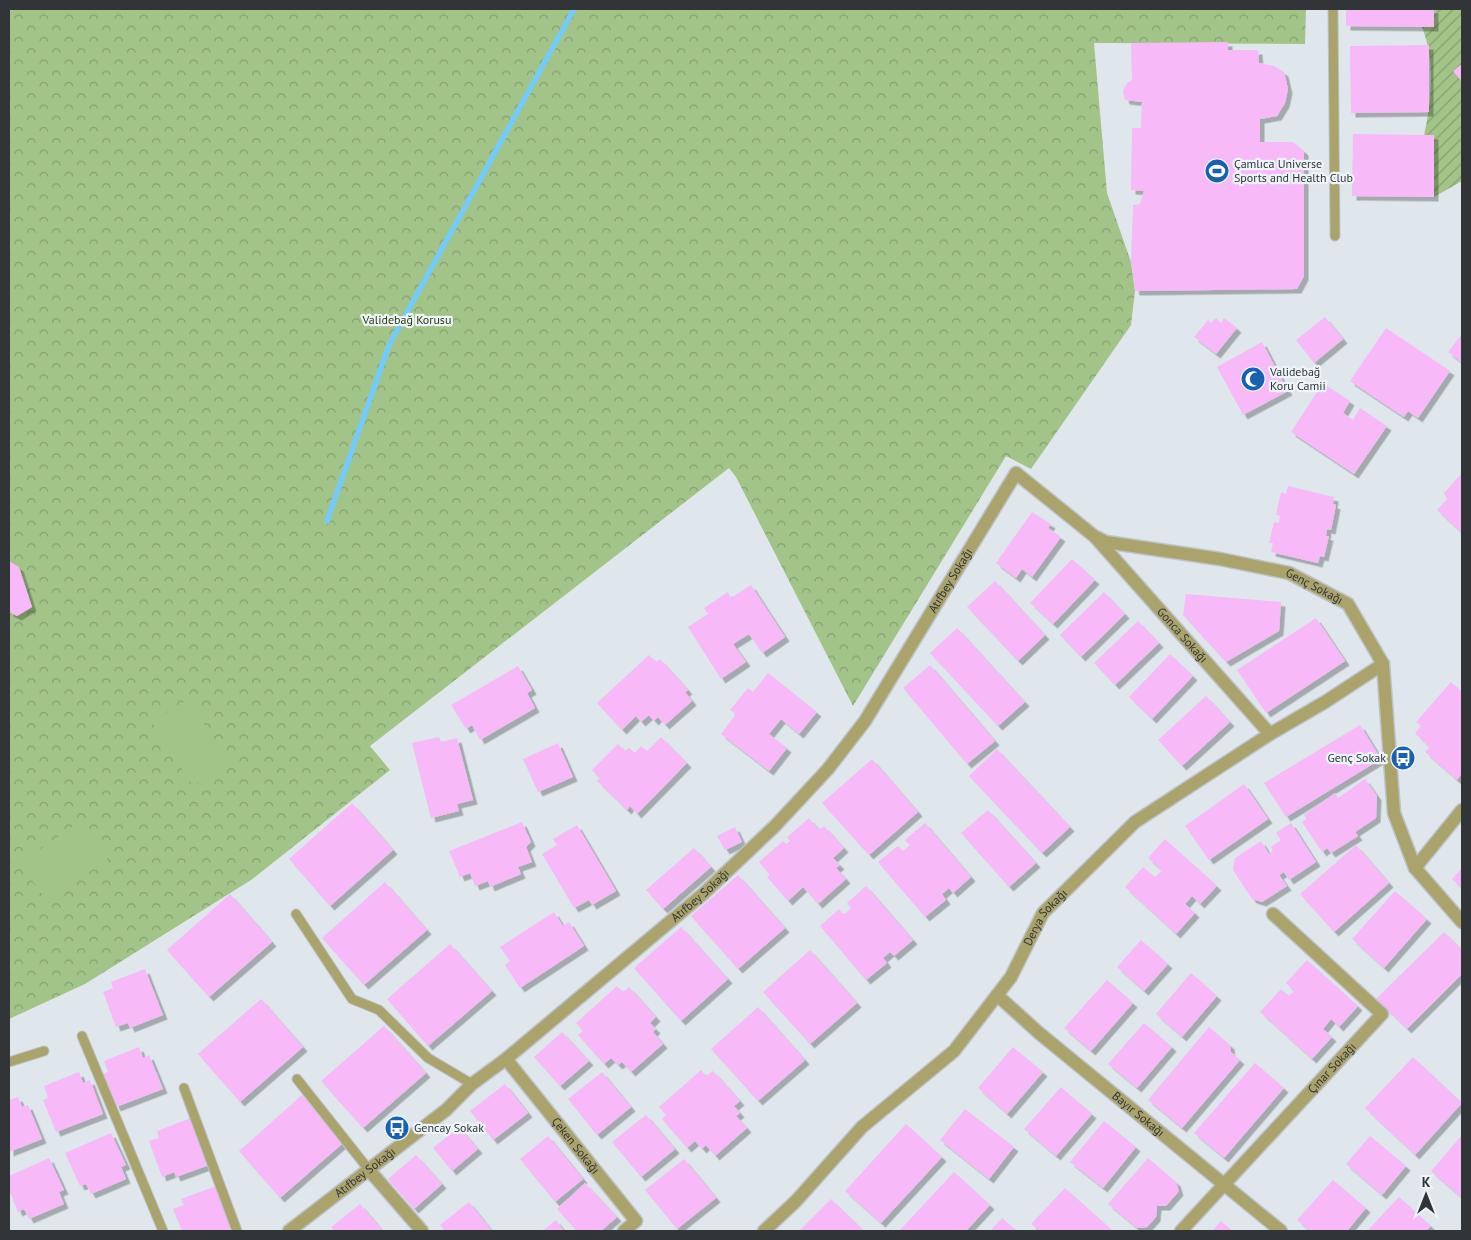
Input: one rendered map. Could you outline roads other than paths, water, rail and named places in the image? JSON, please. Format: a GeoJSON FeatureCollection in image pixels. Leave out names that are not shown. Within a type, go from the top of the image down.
{"type":"FeatureCollection","features":[{"type":"Feature","properties":{"kind":"street","name":"Genç Sokağı"},"geometry":{"type":"LineString","coordinates":[[1016,473],[1094,536],[1106,542],[1289,573],[1348,604],[1383,664],[1394,813],[1415,868],[1462,922]]}},
{"type":"Feature","properties":{"kind":"street","name":"Atıfbey Sokağı"},"geometry":{"type":"LineString","coordinates":[[289,1231],[446,1110],[472,1084],[506,1058],[703,894],[775,826],[828,769],[865,721],[1016,473]]}},
{"type":"Feature","properties":{"kind":"street","name":"Gonca Sokağı"},"geometry":{"type":"LineString","coordinates":[[1094,536],[1270,734]]}},
{"type":"Feature","properties":{"kind":"street","name":"Derya Sokağı"},"geometry":{"type":"LineString","coordinates":[[764,1231],[796,1201],[862,1126],[954,1052],[1011,977],[1043,913],[1135,822],[1270,734],[1325,702],[1383,664]]}},
{"type":"Feature","properties":{"kind":"street"},"geometry":{"type":"LineString","coordinates":[[1415,868],[1462,810]]}},
{"type":"Feature","properties":{"kind":"street","name":"Çınar Sokağı"},"geometry":{"type":"LineString","coordinates":[[1181,1231],[1226,1186],[1382,1014],[1273,914]]}},
{"type":"Feature","properties":{"kind":"street","name":"Bayır Sokağı"},"geometry":{"type":"LineString","coordinates":[[997,996],[1039,1033],[1281,1231]]}},
{"type":"Feature","properties":{"kind":"street","name":"Çeken Sokağı"},"geometry":{"type":"LineString","coordinates":[[506,1058],[636,1221],[624,1231]]}},
{"type":"Feature","properties":{"kind":"street"},"geometry":{"type":"LineString","coordinates":[[369,1170],[422,1231]]}},
{"type":"Feature","properties":{"kind":"lane"},"geometry":{"type":"LineString","coordinates":[[1333,9],[1335,236]]}},
{"type":"Feature","properties":{"kind":"lane"},"geometry":{"type":"LineString","coordinates":[[296,914],[352,999],[379,1010],[428,1058],[472,1084]]}},
{"type":"Feature","properties":{"kind":"lane"},"geometry":{"type":"LineString","coordinates":[[82,1036],[163,1231]]}},
{"type":"Feature","properties":{"kind":"lane"},"geometry":{"type":"LineString","coordinates":[[9,1062],[44,1051]]}},
{"type":"Feature","properties":{"kind":"lane"},"geometry":{"type":"LineString","coordinates":[[297,1079],[369,1170]]}},
{"type":"Feature","properties":{"kind":"lane"},"geometry":{"type":"LineString","coordinates":[[184,1088],[237,1231]]}},
{"type":"Feature","properties":{"kind":"waterway"},"geometry":{"type":"LineString","coordinates":[[327,521],[389,345],[574,9]]}},
{"type":"Feature","properties":{"kind":"place","name":"Çamlıca Universe Sports and Health Club"},"geometry":{"type":"Point","coordinates":[1217,171]}},
{"type":"Feature","properties":{"kind":"place","name":"Validebağ Koru Camii"},"geometry":{"type":"Point","coordinates":[1253,379]}},
{"type":"Feature","properties":{"kind":"place","name":"Genç Sokak"},"geometry":{"type":"Point","coordinates":[1403,758]}},
{"type":"Feature","properties":{"kind":"place","name":"Gencay Sokak"},"geometry":{"type":"Point","coordinates":[397,1128]}},
{"type":"Feature","properties":{"kind":"park label","name":"Validebağ Korusu"},"geometry":{"type":"Point","coordinates":[407,320]}}]}
